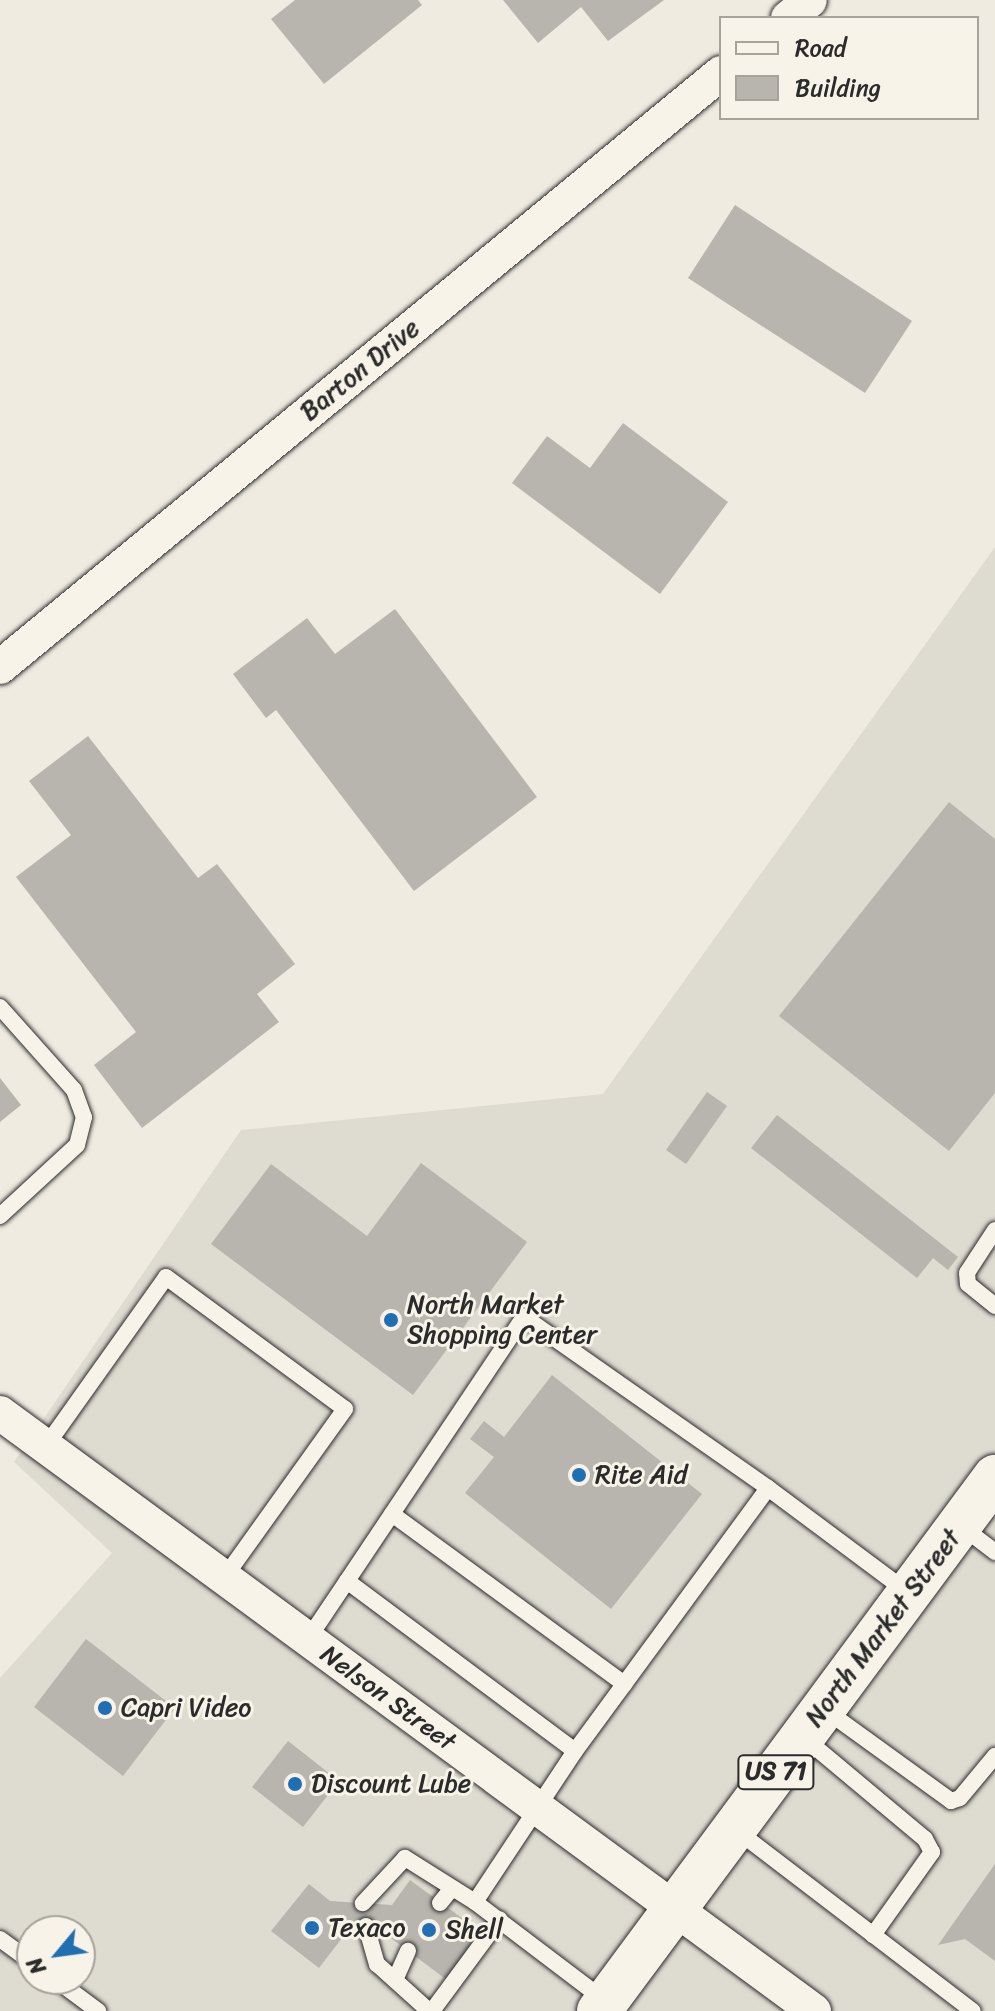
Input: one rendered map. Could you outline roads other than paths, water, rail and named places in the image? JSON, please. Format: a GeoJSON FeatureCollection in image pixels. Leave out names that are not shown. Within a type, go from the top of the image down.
{"type":"FeatureCollection","features":[{"type":"Feature","properties":{"kind":"main road","name":"North Market Street"},"geometry":{"type":"LineString","coordinates":[[602,2006],[995,1477]]}},
{"type":"Feature","properties":{"kind":"street"},"geometry":{"type":"LineString","coordinates":[[790,16],[810,0]]}},
{"type":"Feature","properties":{"kind":"street","name":"Barton Drive"},"geometry":{"type":"LineString","coordinates":[[0,667],[719,75]]}},
{"type":"Feature","properties":{"kind":"street","name":"Nelson Street"},"geometry":{"type":"LineString","coordinates":[[0,1413],[813,2011]]}},
{"type":"Feature","properties":{"kind":"lane"},"geometry":{"type":"LineString","coordinates":[[0,1007],[74,1090],[84,1117],[77,1145],[0,1216]]}},
{"type":"Feature","properties":{"kind":"lane"},"geometry":{"type":"LineString","coordinates":[[995,1230],[967,1273],[968,1284],[995,1306]]}},
{"type":"Feature","properties":{"kind":"lane"},"geometry":{"type":"LineString","coordinates":[[46,1446],[166,1277],[345,1409],[224,1578]]}},
{"type":"Feature","properties":{"kind":"lane"},"geometry":{"type":"LineString","coordinates":[[308,1639],[524,1317],[768,1488],[909,1593]]}},
{"type":"Feature","properties":{"kind":"lane"},"geometry":{"type":"LineString","coordinates":[[475,1902],[575,1751],[768,1488]]}},
{"type":"Feature","properties":{"kind":"lane"},"geometry":{"type":"LineString","coordinates":[[392,1514],[624,1684]]}},
{"type":"Feature","properties":{"kind":"lane"},"geometry":{"type":"LineString","coordinates":[[960,1525],[995,1552]]}},
{"type":"Feature","properties":{"kind":"lane"},"geometry":{"type":"LineString","coordinates":[[347,1581],[575,1751]]}},
{"type":"Feature","properties":{"kind":"lane"},"geometry":{"type":"LineString","coordinates":[[813,1722],[951,1801],[960,1798],[995,1756]]}},
{"type":"Feature","properties":{"kind":"lane"},"geometry":{"type":"LineString","coordinates":[[813,1722],[925,1839],[932,1852],[873,1935]]}},
{"type":"Feature","properties":{"kind":"lane"},"geometry":{"type":"LineString","coordinates":[[734,1828],[973,2011]]}},
{"type":"Feature","properties":{"kind":"lane"},"geometry":{"type":"LineString","coordinates":[[363,1903],[405,1858],[500,1919],[602,2006]]}},
{"type":"Feature","properties":{"kind":"lane"},"geometry":{"type":"LineString","coordinates":[[440,1903],[452,1888]]}},
{"type":"Feature","properties":{"kind":"lane"},"geometry":{"type":"LineString","coordinates":[[366,1926],[377,1964],[431,2011],[500,1919]]}},
{"type":"Feature","properties":{"kind":"lane"},"geometry":{"type":"LineString","coordinates":[[395,1980],[408,1951]]}},
{"type":"Feature","properties":{"kind":"lane"},"geometry":{"type":"LineString","coordinates":[[76,1995],[98,2011]]}},
{"type":"Feature","properties":{"kind":"place","name":"North Market Shopping Center"},"geometry":{"type":"Point","coordinates":[391,1320]}},
{"type":"Feature","properties":{"kind":"place","name":"Rite Aid"},"geometry":{"type":"Point","coordinates":[579,1475]}},
{"type":"Feature","properties":{"kind":"place","name":"Capri Video"},"geometry":{"type":"Point","coordinates":[105,1708]}},
{"type":"Feature","properties":{"kind":"place","name":"Discount Lube"},"geometry":{"type":"Point","coordinates":[295,1784]}},
{"type":"Feature","properties":{"kind":"place","name":"Texaco"},"geometry":{"type":"Point","coordinates":[312,1928]}},
{"type":"Feature","properties":{"kind":"place","name":"Shell"},"geometry":{"type":"Point","coordinates":[429,1930]}}]}
